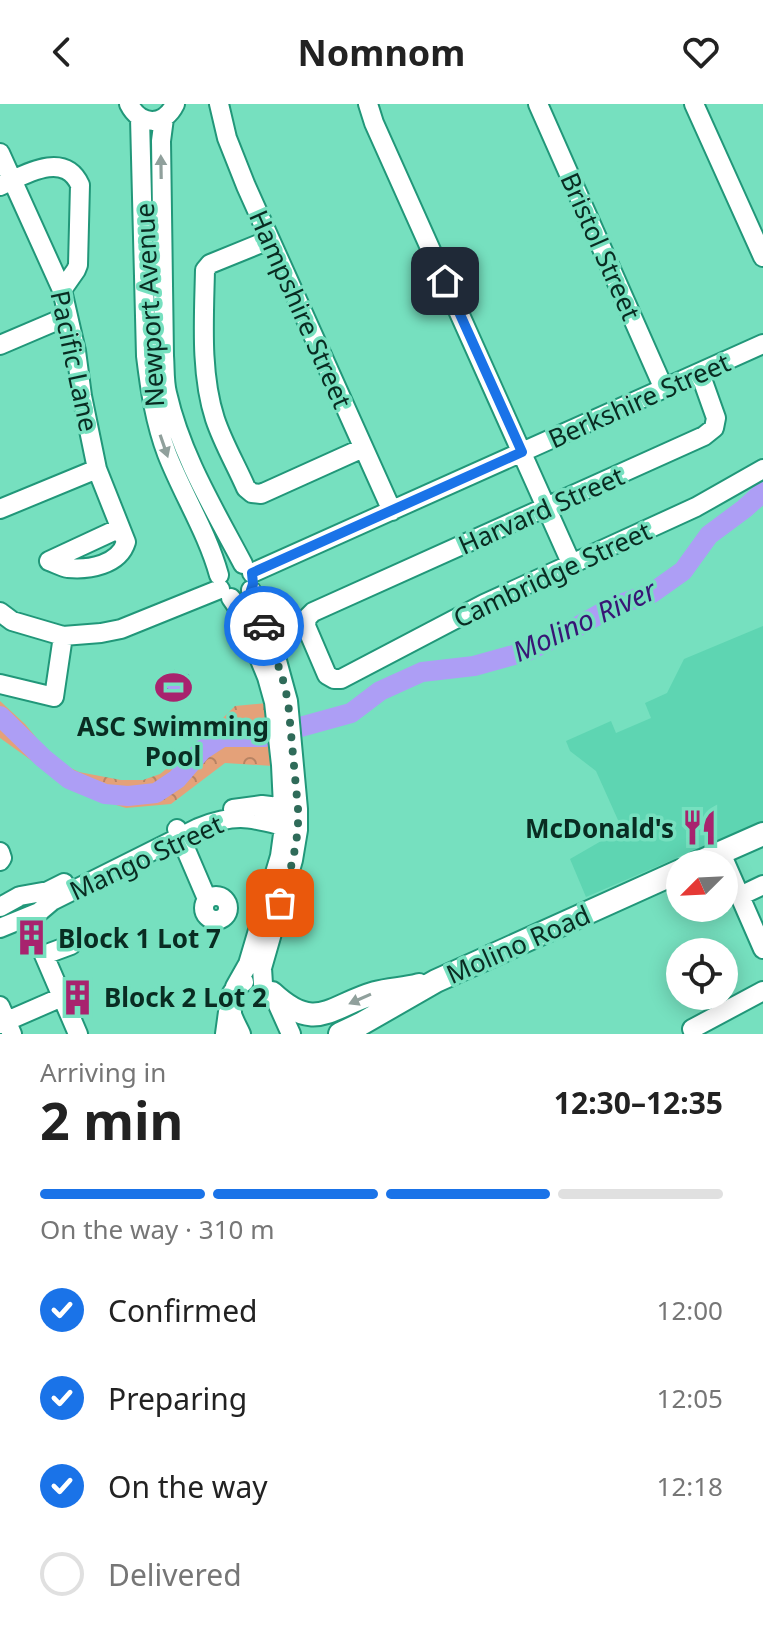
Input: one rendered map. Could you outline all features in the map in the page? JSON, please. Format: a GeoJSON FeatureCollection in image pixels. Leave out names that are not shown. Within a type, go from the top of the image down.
{"type":"FeatureCollection","features":[{"type":"Feature","properties":{"kind":"main road"},"geometry":{"type":"LineString","coordinates":[[738,851],[763,834]]}},
{"type":"Feature","properties":{"kind":"main road"},"geometry":{"type":"LineString","coordinates":[[738,857],[763,849]]}},
{"type":"Feature","properties":{"kind":"main road","name":"Molino Road"},"geometry":{"type":"LineString","coordinates":[[351,1029],[436,981],[666,877]]}},
{"type":"Feature","properties":{"kind":"main road","name":"Molino Road"},"geometry":{"type":"LineString","coordinates":[[351,1029],[440,995],[666,892]]}},
{"type":"Feature","properties":{"kind":"main road"},"geometry":{"type":"LineString","coordinates":[[267,988],[294,1011],[317,1015],[330,1013],[373,994],[436,981]]}},
{"type":"Feature","properties":{"kind":"street","name":"Hampshire Street"},"geometry":{"type":"LineString","coordinates":[[219,104],[227,138],[269,240],[392,511]]}},
{"type":"Feature","properties":{"kind":"street"},"geometry":{"type":"LineString","coordinates":[[368,104],[572,565]]}},
{"type":"Feature","properties":{"kind":"street","name":"Bristol Street"},"geometry":{"type":"LineString","coordinates":[[538,104],[664,389]]}},
{"type":"Feature","properties":{"kind":"street"},"geometry":{"type":"LineString","coordinates":[[694,104],[763,257]]}},
{"type":"Feature","properties":{"kind":"street"},"geometry":{"type":"LineString","coordinates":[[134,111],[152,121],[169,111]]}},
{"type":"Feature","properties":{"kind":"street","name":"Newport Avenue"},"geometry":{"type":"LineString","coordinates":[[134,111],[146,356],[156,421],[212,552],[223,587],[240,611],[267,677],[281,702]]}},
{"type":"Feature","properties":{"kind":"street","name":"Newport Avenue"},"geometry":{"type":"LineString","coordinates":[[169,111],[161,141],[166,389],[184,448],[249,576],[276,657],[288,766],[293,860],[262,968],[267,988]]}},
{"type":"Feature","properties":{"kind":"street","name":"Pacific Lane"},"geometry":{"type":"LineString","coordinates":[[0,153],[6,183],[62,290],[97,469],[120,528]]}},
{"type":"Feature","properties":{"kind":"street"},"geometry":{"type":"LineString","coordinates":[[6,183],[41,168],[57,166],[76,177],[80,185],[78,265],[62,290]]}},
{"type":"Feature","properties":{"kind":"street"},"geometry":{"type":"LineString","coordinates":[[269,240],[210,264],[205,270],[206,376],[215,418],[224,440],[246,488],[252,493],[261,494],[363,448]]}},
{"type":"Feature","properties":{"kind":"street"},"geometry":{"type":"LineString","coordinates":[[0,345],[68,316]]}},
{"type":"Feature","properties":{"kind":"street","name":"Berkshire Street"},"geometry":{"type":"LineString","coordinates":[[249,576],[522,452],[762,348]]}},
{"type":"Feature","properties":{"kind":"street","name":"Harvard Street"},"geometry":{"type":"LineString","coordinates":[[341,679],[327,675],[306,626],[307,618],[313,612],[704,436],[714,428],[716,418],[700,373]]}},
{"type":"Feature","properties":{"kind":"street"},"geometry":{"type":"LineString","coordinates":[[0,509],[97,469]]}},
{"type":"Feature","properties":{"kind":"street","name":"Cambridge Street"},"geometry":{"type":"LineString","coordinates":[[341,679],[484,604],[696,507],[763,469]]}},
{"type":"Feature","properties":{"kind":"street"},"geometry":{"type":"LineString","coordinates":[[231,563],[249,576],[242,597],[223,587],[221,569],[231,563]]}},
{"type":"Feature","properties":{"kind":"street"},"geometry":{"type":"LineString","coordinates":[[0,612],[12,621],[63,636],[101,633],[121,629],[223,587]]}},
{"type":"Feature","properties":{"kind":"street"},"geometry":{"type":"LineString","coordinates":[[0,684],[54,697],[63,636]]}},
{"type":"Feature","properties":{"kind":"street","name":"Mango Street"},"geometry":{"type":"LineString","coordinates":[[0,907],[20,896],[48,891],[98,872],[215,813],[262,805],[291,818]]}},
{"type":"Feature","properties":{"kind":"street","name":"Newport Avenue"},"geometry":{"type":"LineString","coordinates":[[241,1034],[229,1023],[230,995],[248,964],[291,818]]}},
{"type":"Feature","properties":{"kind":"street"},"geometry":{"type":"LineString","coordinates":[[179,833],[207,899]]}},
{"type":"Feature","properties":{"kind":"street"},"geometry":{"type":"LineString","coordinates":[[0,852],[0,861]]}},
{"type":"Feature","properties":{"kind":"street","name":"Mango Street"},"geometry":{"type":"LineString","coordinates":[[0,928],[39,912],[98,872]]}},
{"type":"Feature","properties":{"kind":"street"},"geometry":{"type":"LineString","coordinates":[[740,896],[763,885]]}},
{"type":"Feature","properties":{"kind":"street"},"geometry":{"type":"LineString","coordinates":[[738,892],[763,949]]}},
{"type":"Feature","properties":{"kind":"street"},"geometry":{"type":"LineString","coordinates":[[71,945],[44,955],[78,1034]]}},
{"type":"Feature","properties":{"kind":"street"},"geometry":{"type":"LineString","coordinates":[[235,987],[253,981],[267,988],[291,1034]]}},
{"type":"Feature","properties":{"kind":"street"},"geometry":{"type":"LineString","coordinates":[[692,1029],[763,991]]}},
{"type":"Feature","properties":{"kind":"street"},"geometry":{"type":"LineString","coordinates":[[5,1021],[62,997]]}},
{"type":"Feature","properties":{"kind":"shaded area"},"geometry":{"type":"Polygon","coordinates":[[[763,626],[763,821],[695,850],[666,850],[666,863],[586,897],[570,859],[622,829],[596,771],[570,751],[566,741],[611,721],[616,733],[651,718],[645,703],[667,693],[684,659],[763,626]]]}},
{"type":"Feature","properties":{"kind":"green space"},"geometry":{"type":"Polygon","coordinates":[[[0,701],[58,762],[79,772],[121,780],[143,780],[160,774],[199,742],[235,706],[267,703],[273,766],[225,763],[171,804],[126,808],[77,793],[0,738],[0,701]]]}},
{"type":"Feature","properties":{"kind":"water","name":"ASC Swimming Pool"},"geometry":{"type":"Polygon","coordinates":[[[174,671],[177,677],[188,675],[191,681],[174,701],[170,691],[157,688],[170,681],[168,674],[174,671]]]}},
{"type":"Feature","properties":{"kind":"waterway","name":"Molino River"},"geometry":{"type":"LineString","coordinates":[[0,716],[69,779],[105,794],[128,796],[156,793],[177,779],[202,750],[222,737],[264,737],[351,713],[380,691],[422,672],[474,666],[528,651],[612,607],[652,593],[683,571],[709,535],[763,492]]}},
{"type":"Feature","properties":{"kind":"way so far"},"geometry":{"type":"LineString","coordinates":[[264,626],[288,701],[298,809],[293,860],[280,903]]}},
{"type":"Feature","properties":{"kind":"place","name":"ASC Swimming Pool"},"geometry":{"type":"Point","coordinates":[173,687]}},
{"type":"Feature","properties":{"kind":"place","name":"McDonald's"},"geometry":{"type":"Point","coordinates":[700,828]}},
{"type":"Feature","properties":{"kind":"place","name":"Block 1 Lot 7"},"geometry":{"type":"Point","coordinates":[32,938]}},
{"type":"Feature","properties":{"kind":"place","name":"Block 2 Lot 2"},"geometry":{"type":"Point","coordinates":[78,997]}},
{"type":"Feature","properties":{"kind":"route"},"geometry":{"type":"LineString","coordinates":[[264,626],[251,590],[252,573],[522,452],[445,281]]}}]}
